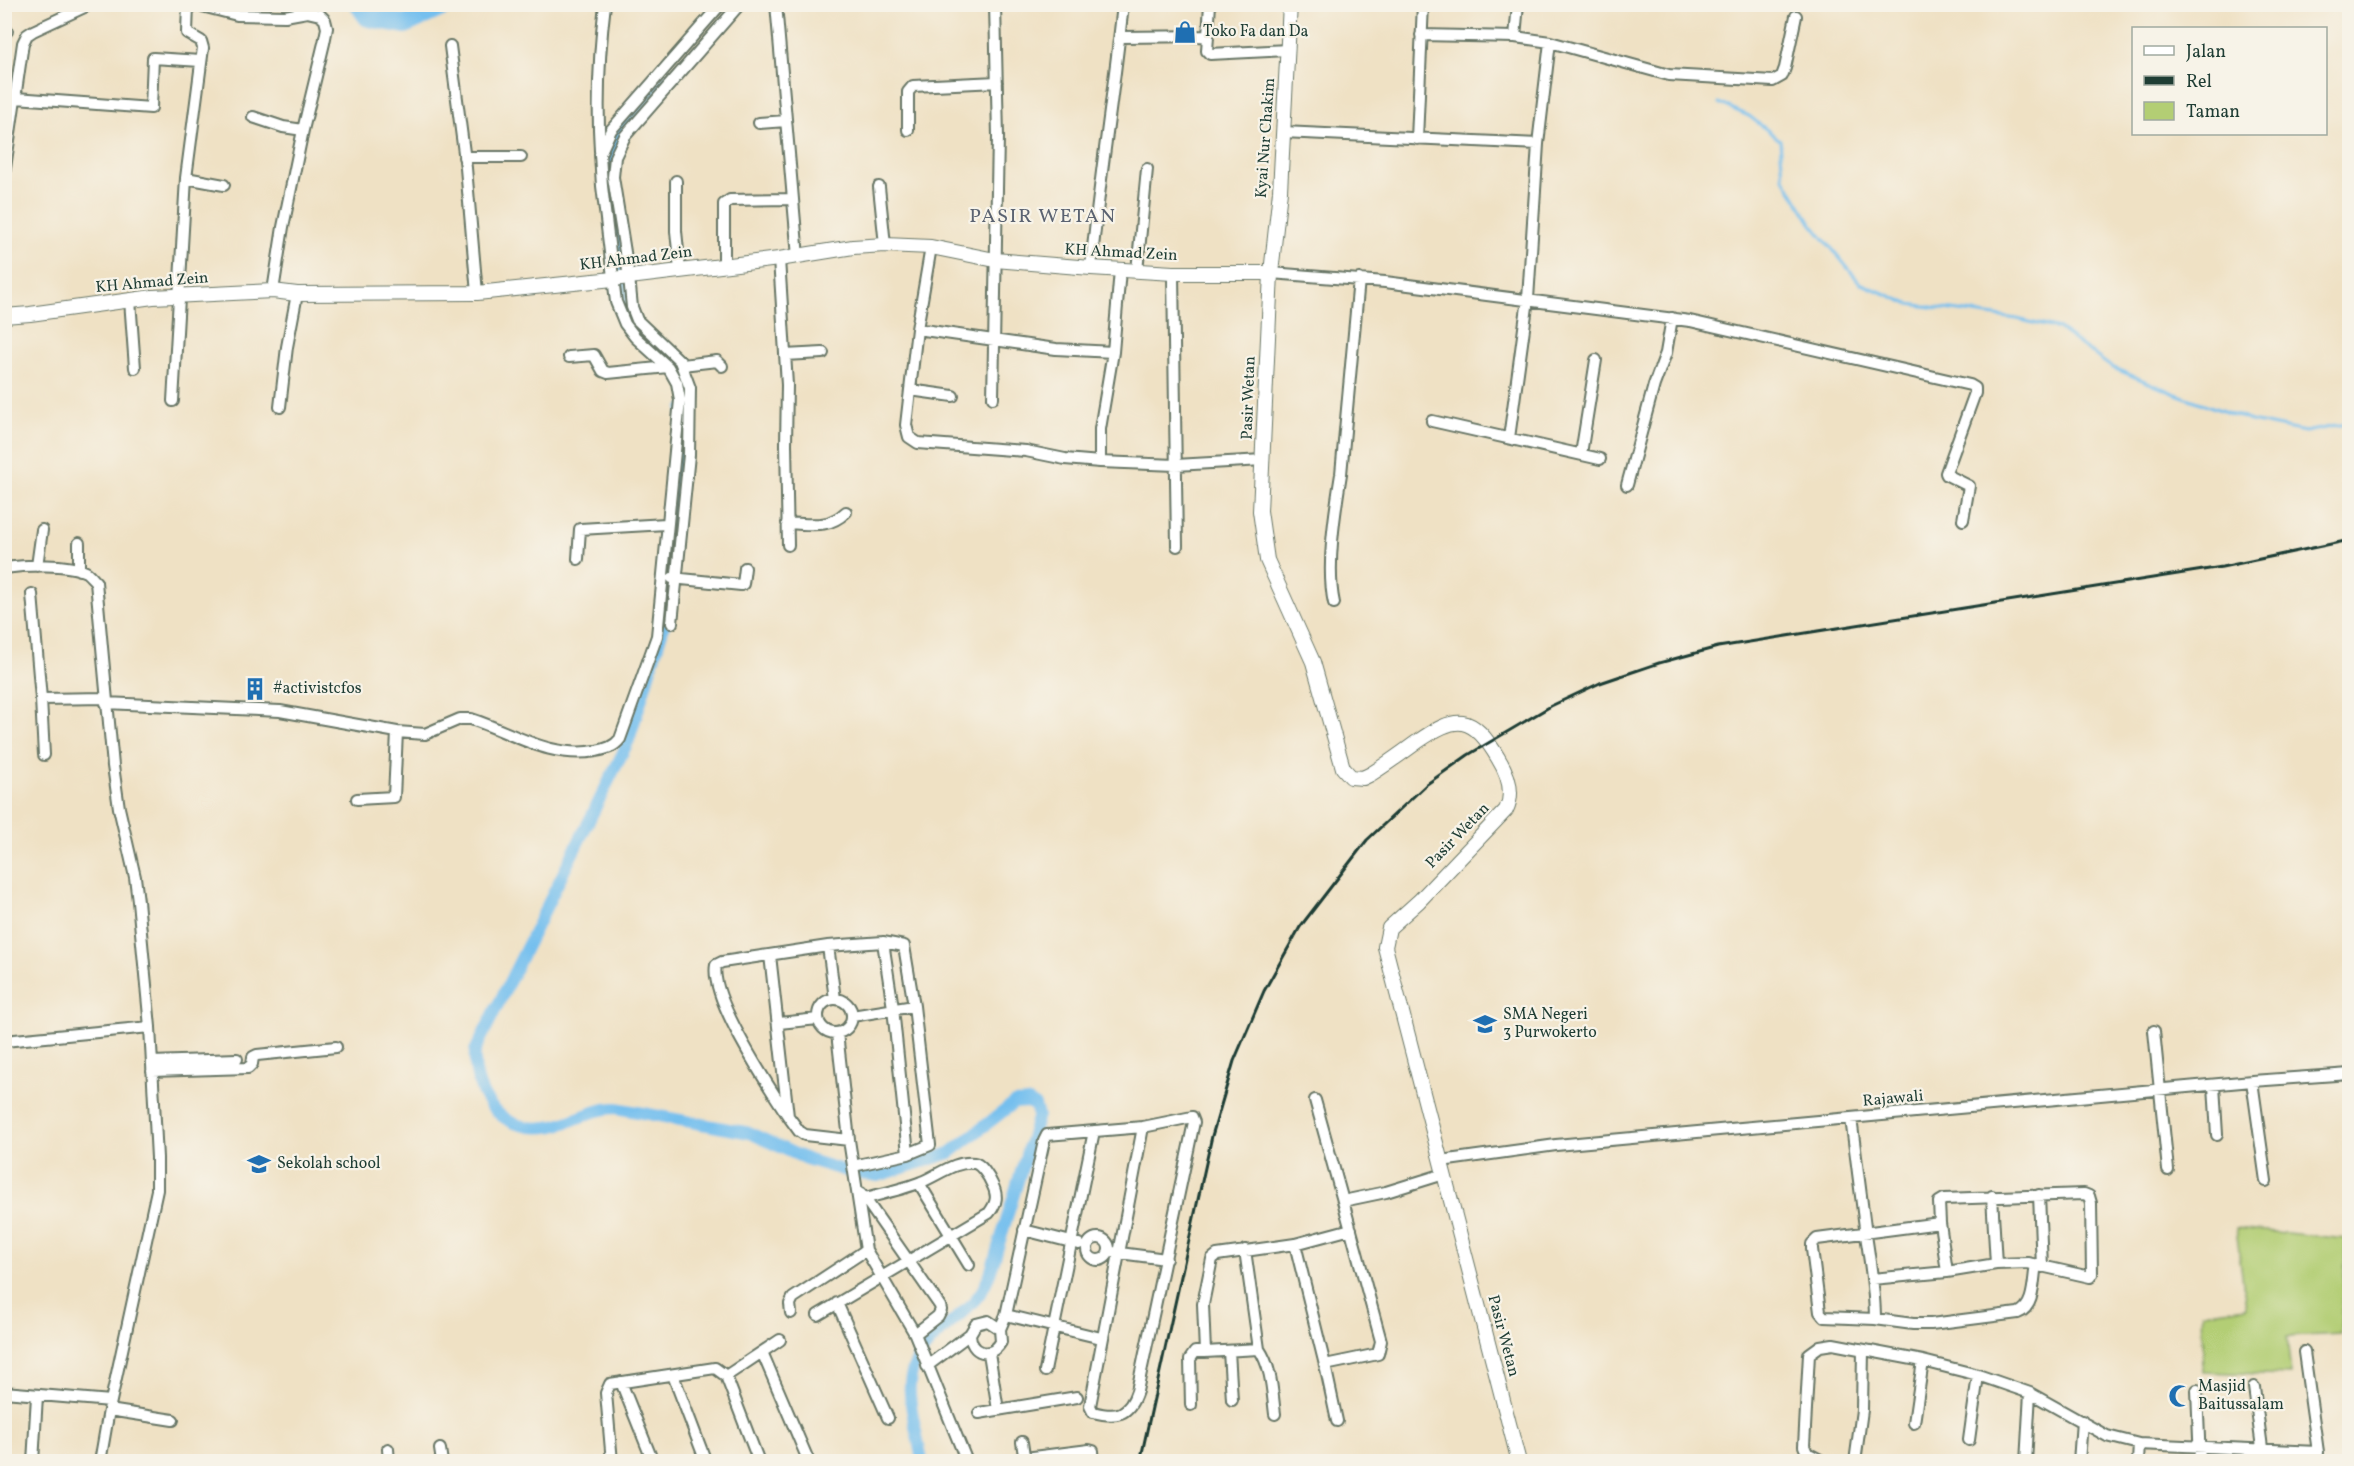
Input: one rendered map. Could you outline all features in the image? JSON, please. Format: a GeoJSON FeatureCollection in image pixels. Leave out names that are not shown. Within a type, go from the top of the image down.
{"type":"FeatureCollection","features":[{"type":"Feature","properties":{"kind":"street"},"geometry":{"type":"LineString","coordinates":[[4,175],[23,43],[27,35],[76,9],[91,4]]}},
{"type":"Feature","properties":{"kind":"street"},"geometry":{"type":"LineString","coordinates":[[173,401],[177,296],[186,178],[203,44],[187,33],[188,4]]}},
{"type":"Feature","properties":{"kind":"street"},"geometry":{"type":"LineString","coordinates":[[194,4],[237,15],[285,10],[313,13],[325,20],[327,28],[303,130],[273,291]]}},
{"type":"Feature","properties":{"kind":"street"},"geometry":{"type":"LineString","coordinates":[[41,699],[106,700],[280,711],[397,732],[425,734],[460,719],[471,719],[538,747],[566,753],[586,753],[612,746],[620,739],[657,636],[670,578],[689,455],[691,396],[682,365],[638,320],[622,278],[600,154],[598,107],[600,42],[605,4]]}},
{"type":"Feature","properties":{"kind":"street"},"geometry":{"type":"LineString","coordinates":[[600,154],[611,130],[721,4]]}},
{"type":"Feature","properties":{"kind":"street"},"geometry":{"type":"LineString","coordinates":[[672,623],[666,524],[680,400],[677,383],[668,367],[635,337],[625,324],[616,302],[622,278],[615,240],[613,167],[617,149],[625,136],[740,4]]}},
{"type":"Feature","properties":{"kind":"street"},"geometry":{"type":"LineString","coordinates":[[776,4],[791,199],[798,257]]}},
{"type":"Feature","properties":{"kind":"street"},"geometry":{"type":"LineString","coordinates":[[993,398],[998,137],[995,4]]}},
{"type":"Feature","properties":{"kind":"street"},"geometry":{"type":"LineString","coordinates":[[1091,268],[1100,175],[1115,64],[1121,37],[1123,4]]}},
{"type":"Feature","properties":{"kind":"street"},"geometry":{"type":"LineString","coordinates":[[1210,4],[1207,51],[1210,54],[1287,50]]}},
{"type":"Feature","properties":{"kind":"street","name":"Kyai Nur Chakim"},"geometry":{"type":"LineString","coordinates":[[1271,273],[1280,190],[1290,4]]}},
{"type":"Feature","properties":{"kind":"street"},"geometry":{"type":"LineString","coordinates":[[1417,139],[1423,4]]}},
{"type":"Feature","properties":{"kind":"street"},"geometry":{"type":"LineString","coordinates":[[1515,37],[1518,4]]}},
{"type":"Feature","properties":{"kind":"street"},"geometry":{"type":"LineString","coordinates":[[1421,34],[1515,37],[1550,42],[1669,75],[1773,81],[1782,76],[1785,68],[1796,16]]}},
{"type":"Feature","properties":{"kind":"street"},"geometry":{"type":"LineString","coordinates":[[1121,37],[1208,36]]}},
{"type":"Feature","properties":{"kind":"street"},"geometry":{"type":"LineString","coordinates":[[1509,438],[1528,299],[1539,144],[1550,42]]}},
{"type":"Feature","properties":{"kind":"street"},"geometry":{"type":"LineString","coordinates":[[450,46],[464,157],[477,293]]}},
{"type":"Feature","properties":{"kind":"street"},"geometry":{"type":"LineString","coordinates":[[16,98],[151,108],[153,58],[201,61]]}},
{"type":"Feature","properties":{"kind":"street"},"geometry":{"type":"LineString","coordinates":[[908,130],[908,92],[914,86],[997,82]]}},
{"type":"Feature","properties":{"kind":"street"},"geometry":{"type":"LineString","coordinates":[[253,117],[283,127],[303,130]]}},
{"type":"Feature","properties":{"kind":"street"},"geometry":{"type":"LineString","coordinates":[[759,123],[786,120]]}},
{"type":"Feature","properties":{"kind":"street"},"geometry":{"type":"LineString","coordinates":[[1283,132],[1539,144]]}},
{"type":"Feature","properties":{"kind":"street"},"geometry":{"type":"LineString","coordinates":[[464,157],[521,157]]}},
{"type":"Feature","properties":{"kind":"street"},"geometry":{"type":"LineString","coordinates":[[1137,271],[1147,169]]}},
{"type":"Feature","properties":{"kind":"street"},"geometry":{"type":"LineString","coordinates":[[186,178],[224,185]]}},
{"type":"Feature","properties":{"kind":"street"},"geometry":{"type":"LineString","coordinates":[[676,181],[676,231],[680,270]]}},
{"type":"Feature","properties":{"kind":"street"},"geometry":{"type":"LineString","coordinates":[[879,187],[885,245]]}},
{"type":"Feature","properties":{"kind":"street"},"geometry":{"type":"LineString","coordinates":[[724,266],[724,204],[730,200],[791,199]]}},
{"type":"Feature","properties":{"kind":"street","name":"KH Ahmad Zein"},"geometry":{"type":"LineString","coordinates":[[4,316],[130,300],[273,291],[297,294],[477,293],[724,266],[798,257],[853,247],[885,245],[931,247],[995,260],[1091,268],[1173,273],[1271,273]]}},
{"type":"Feature","properties":{"kind":"street"},"geometry":{"type":"LineString","coordinates":[[931,247],[917,329],[906,426],[909,438],[918,444],[1026,451],[1065,459],[1100,462],[1176,465],[1263,460]]}},
{"type":"Feature","properties":{"kind":"street"},"geometry":{"type":"LineString","coordinates":[[779,259],[787,385],[788,545]]}},
{"type":"Feature","properties":{"kind":"street"},"geometry":{"type":"LineString","coordinates":[[1100,462],[1100,429],[1113,352],[1120,270]]}},
{"type":"Feature","properties":{"kind":"street"},"geometry":{"type":"LineString","coordinates":[[1173,273],[1177,546]]}},
{"type":"Feature","properties":{"kind":"street"},"geometry":{"type":"LineString","coordinates":[[1271,273],[1359,279],[1672,318],[1861,358],[1974,387],[1975,393],[1946,473],[1969,486],[1963,520]]}},
{"type":"Feature","properties":{"kind":"street","name":"Pasir Wetan"},"geometry":{"type":"LineString","coordinates":[[1271,273],[1260,510],[1267,560],[1313,662],[1341,761],[1347,773],[1353,778],[1363,778],[1440,726],[1454,722],[1465,723],[1481,734],[1498,757],[1510,784],[1510,802],[1506,810],[1419,901],[1389,928],[1385,947],[1519,1461]]}},
{"type":"Feature","properties":{"kind":"street"},"geometry":{"type":"LineString","coordinates":[[1334,603],[1330,587],[1336,502],[1341,474],[1359,279]]}},
{"type":"Feature","properties":{"kind":"street"},"geometry":{"type":"LineString","coordinates":[[280,407],[287,347],[297,294]]}},
{"type":"Feature","properties":{"kind":"street"},"geometry":{"type":"LineString","coordinates":[[130,300],[135,368]]}},
{"type":"Feature","properties":{"kind":"street"},"geometry":{"type":"LineString","coordinates":[[1627,485],[1654,386],[1666,353],[1672,318]]}},
{"type":"Feature","properties":{"kind":"street"},"geometry":{"type":"LineString","coordinates":[[917,329],[1056,349],[1113,352]]}},
{"type":"Feature","properties":{"kind":"street"},"geometry":{"type":"LineString","coordinates":[[785,354],[823,353]]}},
{"type":"Feature","properties":{"kind":"street"},"geometry":{"type":"LineString","coordinates":[[569,357],[594,355],[603,371],[608,373],[668,367]]}},
{"type":"Feature","properties":{"kind":"street"},"geometry":{"type":"LineString","coordinates":[[1581,454],[1596,360]]}},
{"type":"Feature","properties":{"kind":"street"},"geometry":{"type":"LineString","coordinates":[[682,365],[717,361],[722,366]]}},
{"type":"Feature","properties":{"kind":"street"},"geometry":{"type":"LineString","coordinates":[[910,390],[953,396]]}},
{"type":"Feature","properties":{"kind":"street"},"geometry":{"type":"LineString","coordinates":[[1432,421],[1600,459]]}},
{"type":"Feature","properties":{"kind":"street"},"geometry":{"type":"LineString","coordinates":[[787,523],[830,523],[838,520],[846,512]]}},
{"type":"Feature","properties":{"kind":"street"},"geometry":{"type":"LineString","coordinates":[[578,559],[580,529],[666,524]]}},
{"type":"Feature","properties":{"kind":"street"},"geometry":{"type":"LineString","coordinates":[[37,566],[42,530]]}},
{"type":"Feature","properties":{"kind":"street"},"geometry":{"type":"LineString","coordinates":[[79,543],[79,570]]}},
{"type":"Feature","properties":{"kind":"street"},"geometry":{"type":"LineString","coordinates":[[4,568],[37,566],[79,570],[87,573],[96,582],[99,594],[106,700],[119,808],[135,877],[150,1027],[158,1158],[157,1190],[100,1461]]}},
{"type":"Feature","properties":{"kind":"street"},"geometry":{"type":"LineString","coordinates":[[670,578],[741,585],[745,568]]}},
{"type":"Feature","properties":{"kind":"street"},"geometry":{"type":"LineString","coordinates":[[32,594],[44,755]]}},
{"type":"Feature","properties":{"kind":"street"},"geometry":{"type":"LineString","coordinates":[[357,799],[394,797],[397,732]]}},
{"type":"Feature","properties":{"kind":"street"},"geometry":{"type":"LineString","coordinates":[[883,942],[893,1008],[909,1154]]}},
{"type":"Feature","properties":{"kind":"street"},"geometry":{"type":"LineString","coordinates":[[849,1140],[805,1136],[799,1131],[756,1067],[723,1003],[715,968],[718,963],[828,946],[883,942],[904,946],[915,1006],[930,1144],[854,1177]]}},
{"type":"Feature","properties":{"kind":"street"},"geometry":{"type":"LineString","coordinates":[[828,946],[835,999]]}},
{"type":"Feature","properties":{"kind":"street"},"geometry":{"type":"LineString","coordinates":[[770,955],[788,1116]]}},
{"type":"Feature","properties":{"kind":"street"},"geometry":{"type":"LineString","coordinates":[[835,999],[850,1007],[852,1016],[847,1028],[837,1033],[827,1030],[818,1019],[821,1006],[835,999]]}},
{"type":"Feature","properties":{"kind":"street"},"geometry":{"type":"LineString","coordinates":[[852,1016],[915,1006]]}},
{"type":"Feature","properties":{"kind":"street"},"geometry":{"type":"LineString","coordinates":[[778,1023],[818,1019]]}},
{"type":"Feature","properties":{"kind":"street"},"geometry":{"type":"LineString","coordinates":[[4,1041],[150,1027]]}},
{"type":"Feature","properties":{"kind":"street"},"geometry":{"type":"LineString","coordinates":[[2154,1031],[2168,1170]]}},
{"type":"Feature","properties":{"kind":"street"},"geometry":{"type":"LineString","coordinates":[[837,1033],[849,1140],[866,1250],[915,1334],[967,1461]]}},
{"type":"Feature","properties":{"kind":"street"},"geometry":{"type":"LineString","coordinates":[[152,1066],[248,1068],[252,1066],[253,1057],[257,1055],[336,1047]]}},
{"type":"Feature","properties":{"kind":"street"},"geometry":{"type":"LineString","coordinates":[[152,1066],[237,1059]]}},
{"type":"Feature","properties":{"kind":"street","name":"Rajawali"},"geometry":{"type":"LineString","coordinates":[[1343,1201],[1386,1192],[1442,1168],[1556,1145],[2349,1074]]}},
{"type":"Feature","properties":{"kind":"street"},"geometry":{"type":"LineString","coordinates":[[2252,1081],[2266,1181]]}},
{"type":"Feature","properties":{"kind":"street"},"geometry":{"type":"LineString","coordinates":[[2214,1085],[2217,1135]]}},
{"type":"Feature","properties":{"kind":"street"},"geometry":{"type":"LineString","coordinates":[[1315,1100],[1381,1341],[1378,1354],[1325,1365]]}},
{"type":"Feature","properties":{"kind":"street"},"geometry":{"type":"LineString","coordinates":[[1000,1329],[994,1323],[982,1321],[972,1328],[971,1344],[975,1349],[989,1353],[1001,1342],[1000,1329],[1006,1315],[1047,1135],[1143,1126],[1192,1117],[1194,1119],[1166,1259],[1137,1391],[1129,1408],[1115,1415],[1093,1412],[1090,1406],[1113,1252],[1143,1126]]}},
{"type":"Feature","properties":{"kind":"street"},"geometry":{"type":"LineString","coordinates":[[1851,1118],[1875,1318]]}},
{"type":"Feature","properties":{"kind":"street"},"geometry":{"type":"LineString","coordinates":[[1045,1371],[1094,1131]]}},
{"type":"Feature","properties":{"kind":"street"},"geometry":{"type":"LineString","coordinates":[[818,1315],[952,1236],[988,1213],[996,1205],[996,1194],[992,1183],[979,1165],[973,1163],[958,1165],[919,1183],[866,1198]]}},
{"type":"Feature","properties":{"kind":"street"},"geometry":{"type":"LineString","coordinates":[[854,1177],[908,1261],[940,1305],[941,1310],[938,1316],[915,1334]]}},
{"type":"Feature","properties":{"kind":"street"},"geometry":{"type":"LineString","coordinates":[[919,1183],[969,1264]]}},
{"type":"Feature","properties":{"kind":"street"},"geometry":{"type":"LineString","coordinates":[[1872,1279],[1947,1272],[1996,1264],[2039,1265],[2092,1276],[2090,1199],[2084,1194],[1992,1196],[1942,1200],[1939,1205],[1940,1223],[1947,1272]]}},
{"type":"Feature","properties":{"kind":"street"},"geometry":{"type":"LineString","coordinates":[[1940,1223],[1822,1236],[1814,1241],[1812,1249],[1822,1315],[1844,1319],[1875,1318],[1913,1324],[1931,1324],[2018,1313],[2025,1310],[2030,1303],[2039,1265],[2039,1195]]}},
{"type":"Feature","properties":{"kind":"street"},"geometry":{"type":"LineString","coordinates":[[1992,1196],[1996,1264]]}},
{"type":"Feature","properties":{"kind":"street"},"geometry":{"type":"LineString","coordinates":[[1205,1352],[1203,1304],[1212,1259],[1217,1255],[1295,1244],[1351,1229]]}},
{"type":"Feature","properties":{"kind":"street"},"geometry":{"type":"LineString","coordinates":[[1024,1230],[1087,1246]]}},
{"type":"Feature","properties":{"kind":"street"},"geometry":{"type":"LineString","coordinates":[[1087,1246],[1092,1240],[1100,1238],[1113,1252]]}},
{"type":"Feature","properties":{"kind":"street"},"geometry":{"type":"LineString","coordinates":[[1295,1244],[1337,1420]]}},
{"type":"Feature","properties":{"kind":"street"},"geometry":{"type":"LineString","coordinates":[[1087,1246],[1089,1256],[1096,1260],[1113,1252],[1166,1259]]}},
{"type":"Feature","properties":{"kind":"street"},"geometry":{"type":"LineString","coordinates":[[791,1313],[790,1304],[793,1298],[866,1250]]}},
{"type":"Feature","properties":{"kind":"street"},"geometry":{"type":"LineString","coordinates":[[1245,1250],[1259,1349],[1269,1370],[1275,1413]]}},
{"type":"Feature","properties":{"kind":"street"},"geometry":{"type":"LineString","coordinates":[[837,1303],[888,1418]]}},
{"type":"Feature","properties":{"kind":"street"},"geometry":{"type":"LineString","coordinates":[[1006,1315],[1101,1338]]}},
{"type":"Feature","properties":{"kind":"street"},"geometry":{"type":"LineString","coordinates":[[926,1363],[970,1334]]}},
{"type":"Feature","properties":{"kind":"street"},"geometry":{"type":"LineString","coordinates":[[726,1376],[780,1340]]}},
{"type":"Feature","properties":{"kind":"street"},"geometry":{"type":"LineString","coordinates":[[1824,1461],[1807,1453],[1804,1446],[1809,1354],[1821,1346],[1833,1344],[1923,1361],[1977,1375],[2030,1393],[2107,1436],[2139,1444],[2201,1448],[2262,1448],[2318,1456],[2304,1352]]}},
{"type":"Feature","properties":{"kind":"street"},"geometry":{"type":"LineString","coordinates":[[1191,1405],[1190,1359],[1195,1352],[1259,1349]]}},
{"type":"Feature","properties":{"kind":"street"},"geometry":{"type":"LineString","coordinates":[[1855,1461],[1862,1410],[1863,1350]]}},
{"type":"Feature","properties":{"kind":"street"},"geometry":{"type":"LineString","coordinates":[[1229,1351],[1232,1400]]}},
{"type":"Feature","properties":{"kind":"street"},"geometry":{"type":"LineString","coordinates":[[762,1352],[809,1461]]}},
{"type":"Feature","properties":{"kind":"street"},"geometry":{"type":"LineString","coordinates":[[989,1353],[998,1410]]}},
{"type":"Feature","properties":{"kind":"street"},"geometry":{"type":"LineString","coordinates":[[1914,1423],[1923,1361]]}},
{"type":"Feature","properties":{"kind":"street"},"geometry":{"type":"LineString","coordinates":[[612,1461],[606,1393],[610,1384],[716,1368],[726,1376],[759,1461]]}},
{"type":"Feature","properties":{"kind":"street"},"geometry":{"type":"LineString","coordinates":[[673,1375],[706,1461]]}},
{"type":"Feature","properties":{"kind":"street"},"geometry":{"type":"LineString","coordinates":[[1969,1440],[1977,1375]]}},
{"type":"Feature","properties":{"kind":"street"},"geometry":{"type":"LineString","coordinates":[[621,1382],[653,1461]]}},
{"type":"Feature","properties":{"kind":"street"},"geometry":{"type":"LineString","coordinates":[[2254,1387],[2262,1448],[2261,1461]]}},
{"type":"Feature","properties":{"kind":"street"},"geometry":{"type":"LineString","coordinates":[[2196,1390],[2200,1461]]}},
{"type":"Feature","properties":{"kind":"street"},"geometry":{"type":"LineString","coordinates":[[4,1392],[110,1406],[173,1420]]}},
{"type":"Feature","properties":{"kind":"street"},"geometry":{"type":"LineString","coordinates":[[2026,1461],[2030,1393]]}},
{"type":"Feature","properties":{"kind":"street"},"geometry":{"type":"LineString","coordinates":[[33,1461],[38,1396]]}},
{"type":"Feature","properties":{"kind":"street"},"geometry":{"type":"LineString","coordinates":[[979,1413],[1077,1397]]}},
{"type":"Feature","properties":{"kind":"street"},"geometry":{"type":"LineString","coordinates":[[2079,1461],[2082,1421]]}},
{"type":"Feature","properties":{"kind":"street"},"geometry":{"type":"LineString","coordinates":[[1022,1442],[1025,1460],[1089,1450],[1093,1451],[1094,1461]]}},
{"type":"Feature","properties":{"kind":"street"},"geometry":{"type":"LineString","coordinates":[[2139,1444],[2139,1461]]}},
{"type":"Feature","properties":{"kind":"street"},"geometry":{"type":"LineString","coordinates":[[388,1449],[389,1461]]}},
{"type":"Feature","properties":{"kind":"street"},"geometry":{"type":"LineString","coordinates":[[441,1449],[442,1461]]}},
{"type":"Feature","properties":{"kind":"green space"},"geometry":{"type":"Polygon","coordinates":[[[2236,1228],[2346,1239],[2340,1334],[2287,1337],[2291,1375],[2203,1372],[2202,1313],[2246,1307],[2236,1228]]]}},
{"type":"Feature","properties":{"kind":"waterway"},"geometry":{"type":"LineString","coordinates":[[359,4],[368,17],[405,24],[448,4]]}},
{"type":"Feature","properties":{"kind":"waterway"},"geometry":{"type":"LineString","coordinates":[[671,76],[624,126],[613,145],[607,172],[623,296],[627,309],[638,329],[674,363],[683,380]]}},
{"type":"Feature","properties":{"kind":"waterway"},"geometry":{"type":"LineString","coordinates":[[1719,103],[1749,116],[1780,140],[1783,177],[1811,223],[1860,283],[1909,304],[2017,319],[2059,329],[2111,367],[2251,421],[2305,432],[2350,423]]}},
{"type":"Feature","properties":{"kind":"waterway"},"geometry":{"type":"LineString","coordinates":[[684,409],[665,622],[629,740],[475,1051],[475,1068],[485,1098],[506,1119],[520,1125],[536,1128],[554,1126],[600,1110],[616,1108],[750,1133],[806,1159],[846,1171],[878,1176],[950,1153],[1014,1103],[1029,1102],[1035,1106],[1038,1115],[990,1274],[981,1293],[924,1350],[916,1362],[911,1377],[913,1419],[922,1462]]}},
{"type":"Feature","properties":{"kind":"railway"},"geometry":{"type":"LineString","coordinates":[[1140,1462],[1212,1136],[1234,1061],[1264,991],[1300,927],[1367,840],[1427,784],[1468,755],[1551,706],[1600,683],[1659,663],[1718,647],[2222,567],[2350,540]]}},
{"type":"Feature","properties":{"kind":"place","name":"Toko Fa dan Da"},"geometry":{"type":"Point","coordinates":[1185,32]}},
{"type":"Feature","properties":{"kind":"place","name":"#activistcfos"},"geometry":{"type":"Point","coordinates":[255,689]}},
{"type":"Feature","properties":{"kind":"place","name":"SMA Negeri 3 Purwokerto"},"geometry":{"type":"Point","coordinates":[1485,1024]}},
{"type":"Feature","properties":{"kind":"place","name":"Sekolah school"},"geometry":{"type":"Point","coordinates":[259,1164]}},
{"type":"Feature","properties":{"kind":"place","name":"Masjid Baitussalam"},"geometry":{"type":"Point","coordinates":[2180,1396]}},
{"type":"Feature","properties":{"kind":"district","name":"PASIR WETAN"},"geometry":{"type":"Point","coordinates":[1043,217]}}]}
